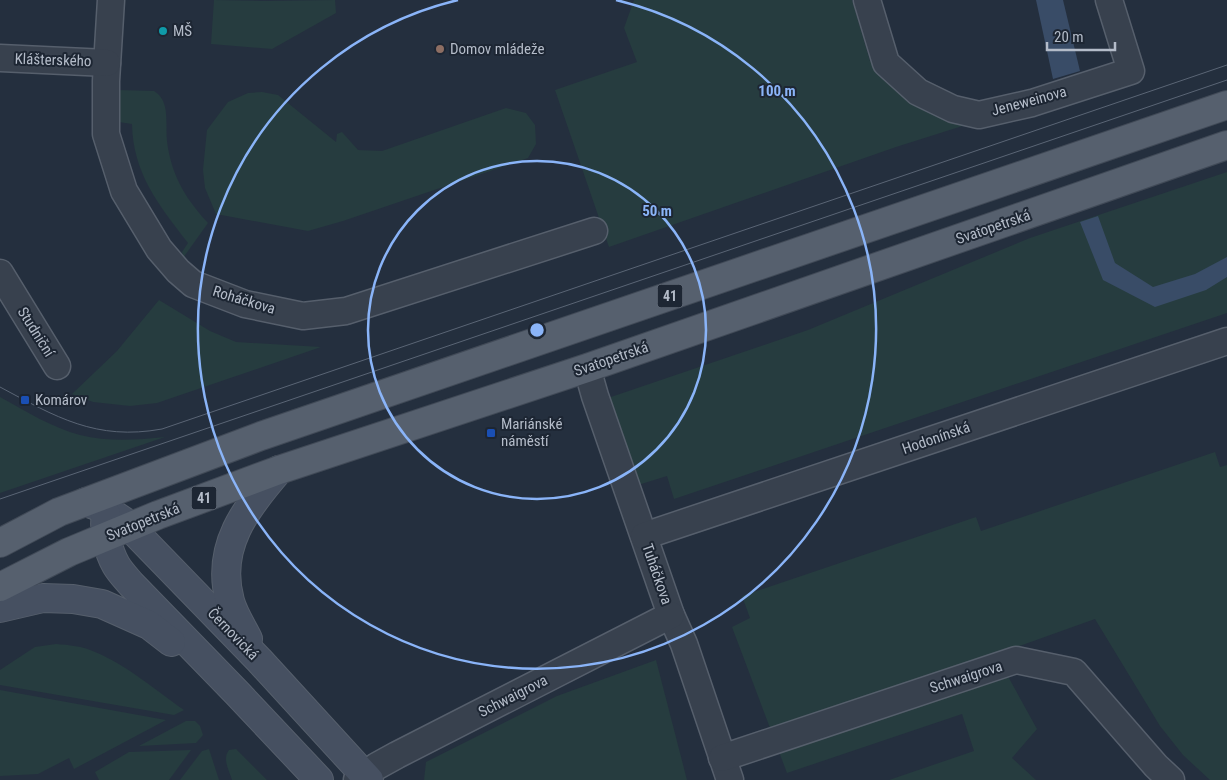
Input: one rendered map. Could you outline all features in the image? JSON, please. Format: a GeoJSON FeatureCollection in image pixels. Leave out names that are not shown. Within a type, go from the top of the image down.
{"type":"FeatureCollection","features":[{"type":"Feature","properties":{"kind":"main road","name":"Svatopetrská"},"geometry":{"type":"LineString","coordinates":[[0,587],[69,552],[109,513],[261,436],[1227,105]]}},
{"type":"Feature","properties":{"kind":"main road","name":"Svatopetrská"},"geometry":{"type":"LineString","coordinates":[[0,543],[59,512],[158,515],[279,470],[587,368],[1227,145]]}},
{"type":"Feature","properties":{"kind":"main road"},"geometry":{"type":"LineString","coordinates":[[259,660],[230,601],[225,564],[236,528],[253,500],[279,470]]}},
{"type":"Feature","properties":{"kind":"main road","name":"Černovická"},"geometry":{"type":"LineString","coordinates":[[109,513],[259,660],[363,778]]}},
{"type":"Feature","properties":{"kind":"main road"},"geometry":{"type":"LineString","coordinates":[[109,513],[110,552],[117,566],[131,584],[318,780]]}},
{"type":"Feature","properties":{"kind":"main road"},"geometry":{"type":"LineString","coordinates":[[0,608],[43,598],[73,599],[102,604],[149,625],[237,693]]}},
{"type":"Feature","properties":{"kind":"street","name":"Roháčkova"},"geometry":{"type":"LineString","coordinates":[[111,0],[107,63],[106,134],[124,191],[159,249],[178,271],[193,284],[246,304],[303,316],[346,311],[594,231]]}},
{"type":"Feature","properties":{"kind":"street","name":"Jeneweinova"},"geometry":{"type":"LineString","coordinates":[[866,0],[886,63],[918,92],[953,109],[979,115],[1032,103],[1131,71],[1109,0]]}},
{"type":"Feature","properties":{"kind":"street","name":"Klášterského"},"geometry":{"type":"LineString","coordinates":[[0,58],[107,63]]}},
{"type":"Feature","properties":{"kind":"street","name":"Studniční"},"geometry":{"type":"LineString","coordinates":[[0,273],[57,366]]}},
{"type":"Feature","properties":{"kind":"street","name":"Hodonínská"},"geometry":{"type":"LineString","coordinates":[[644,536],[1227,341]]}},
{"type":"Feature","properties":{"kind":"street","name":"Tuháčkova"},"geometry":{"type":"LineString","coordinates":[[587,368],[595,396],[671,615],[684,644],[726,769]]}},
{"type":"Feature","properties":{"kind":"street","name":"Schwaigrova"},"geometry":{"type":"LineString","coordinates":[[363,778],[397,755],[671,615]]}},
{"type":"Feature","properties":{"kind":"street","name":"Schwaigrova"},"geometry":{"type":"LineString","coordinates":[[726,769],[1016,660],[1074,672],[1156,766],[1171,780]]}},
{"type":"Feature","properties":{"kind":"green space"},"geometry":{"type":"Polygon","coordinates":[[[214,0],[335,0],[336,13],[272,49],[211,44],[214,0]]]}},
{"type":"Feature","properties":{"kind":"green space"},"geometry":{"type":"Polygon","coordinates":[[[634,0],[852,0],[870,61],[934,97],[1013,110],[896,147],[609,247],[555,90],[637,62],[624,28],[634,0]]]}},
{"type":"Feature","properties":{"kind":"green space"},"geometry":{"type":"Polygon","coordinates":[[[117,90],[154,91],[163,101],[166,114],[167,144],[173,168],[179,183],[197,211],[208,223],[183,258],[182,252],[188,243],[158,202],[143,174],[137,158],[132,124],[119,122],[117,90]]]}},
{"type":"Feature","properties":{"kind":"green space"},"geometry":{"type":"Polygon","coordinates":[[[262,92],[278,95],[336,142],[337,134],[342,132],[358,150],[382,151],[506,108],[526,113],[535,125],[536,144],[528,158],[343,221],[308,231],[216,214],[205,188],[203,170],[207,130],[228,102],[248,93],[262,92]]]}},
{"type":"Feature","properties":{"kind":"green space"},"geometry":{"type":"Polygon","coordinates":[[[1227,172],[1227,313],[674,499],[667,476],[638,485],[608,398],[808,330],[1030,238],[1227,172]]]}},
{"type":"Feature","properties":{"kind":"green space"},"geometry":{"type":"Polygon","coordinates":[[[159,300],[210,331],[236,342],[321,347],[157,403],[130,406],[93,402],[72,394],[117,351],[159,300]]]}},
{"type":"Feature","properties":{"kind":"green space"},"geometry":{"type":"Polygon","coordinates":[[[0,397],[49,424],[80,435],[112,440],[165,437],[0,493],[0,397]]]}},
{"type":"Feature","properties":{"kind":"green space"},"geometry":{"type":"Polygon","coordinates":[[[1215,452],[1220,467],[1227,465],[1227,780],[1210,780],[1183,755],[1160,726],[1095,619],[997,654],[1037,729],[1012,758],[1036,780],[889,780],[974,751],[962,714],[787,773],[732,627],[750,618],[742,596],[976,517],[981,531],[1215,452]]]}},
{"type":"Feature","properties":{"kind":"green space"},"geometry":{"type":"Polygon","coordinates":[[[56,644],[85,648],[107,657],[130,671],[184,710],[174,715],[0,685],[0,670],[35,647],[56,644]]]}},
{"type":"Feature","properties":{"kind":"green space"},"geometry":{"type":"Polygon","coordinates":[[[656,660],[687,780],[424,780],[426,762],[557,696],[656,660]]]}},
{"type":"Feature","properties":{"kind":"green space"},"geometry":{"type":"Polygon","coordinates":[[[0,690],[166,720],[74,769],[69,758],[38,774],[0,776],[0,690]]]}},
{"type":"Feature","properties":{"kind":"green space"},"geometry":{"type":"Polygon","coordinates":[[[186,721],[195,721],[200,726],[203,735],[196,743],[139,746],[186,721]]]}},
{"type":"Feature","properties":{"kind":"green space"},"geometry":{"type":"Polygon","coordinates":[[[209,749],[219,780],[180,780],[202,751],[209,749]]]}},
{"type":"Feature","properties":{"kind":"green space"},"geometry":{"type":"Polygon","coordinates":[[[236,749],[267,780],[232,780],[226,757],[229,750],[236,749]]]}},
{"type":"Feature","properties":{"kind":"green space"},"geometry":{"type":"Polygon","coordinates":[[[191,750],[169,780],[99,780],[95,772],[129,752],[191,750]]]}},
{"type":"Feature","properties":{"kind":"water"},"geometry":{"type":"Polygon","coordinates":[[[1036,0],[1063,0],[1080,71],[1053,79],[1036,0]]]}},
{"type":"Feature","properties":{"kind":"water"},"geometry":{"type":"Polygon","coordinates":[[[1098,216],[1115,263],[1153,287],[1195,274],[1227,257],[1227,277],[1206,290],[1155,307],[1103,280],[1080,222],[1098,216]]]}},
{"type":"Feature","properties":{"kind":"tram line"},"geometry":{"type":"LineString","coordinates":[[0,387],[58,417],[77,424],[117,432],[162,429],[1227,65]]}},
{"type":"Feature","properties":{"kind":"tram line"},"geometry":{"type":"LineString","coordinates":[[0,499],[1227,80]]}},
{"type":"Feature","properties":{"kind":"place","name":"MŠ"},"geometry":{"type":"Point","coordinates":[163,31]}},
{"type":"Feature","properties":{"kind":"place","name":"Domov mládeže"},"geometry":{"type":"Point","coordinates":[440,49]}},
{"type":"Feature","properties":{"kind":"place","name":"Komárov"},"geometry":{"type":"Point","coordinates":[25,400]}},
{"type":"Feature","properties":{"kind":"place","name":"Mariánské náměstí"},"geometry":{"type":"Point","coordinates":[491,433]}}]}
